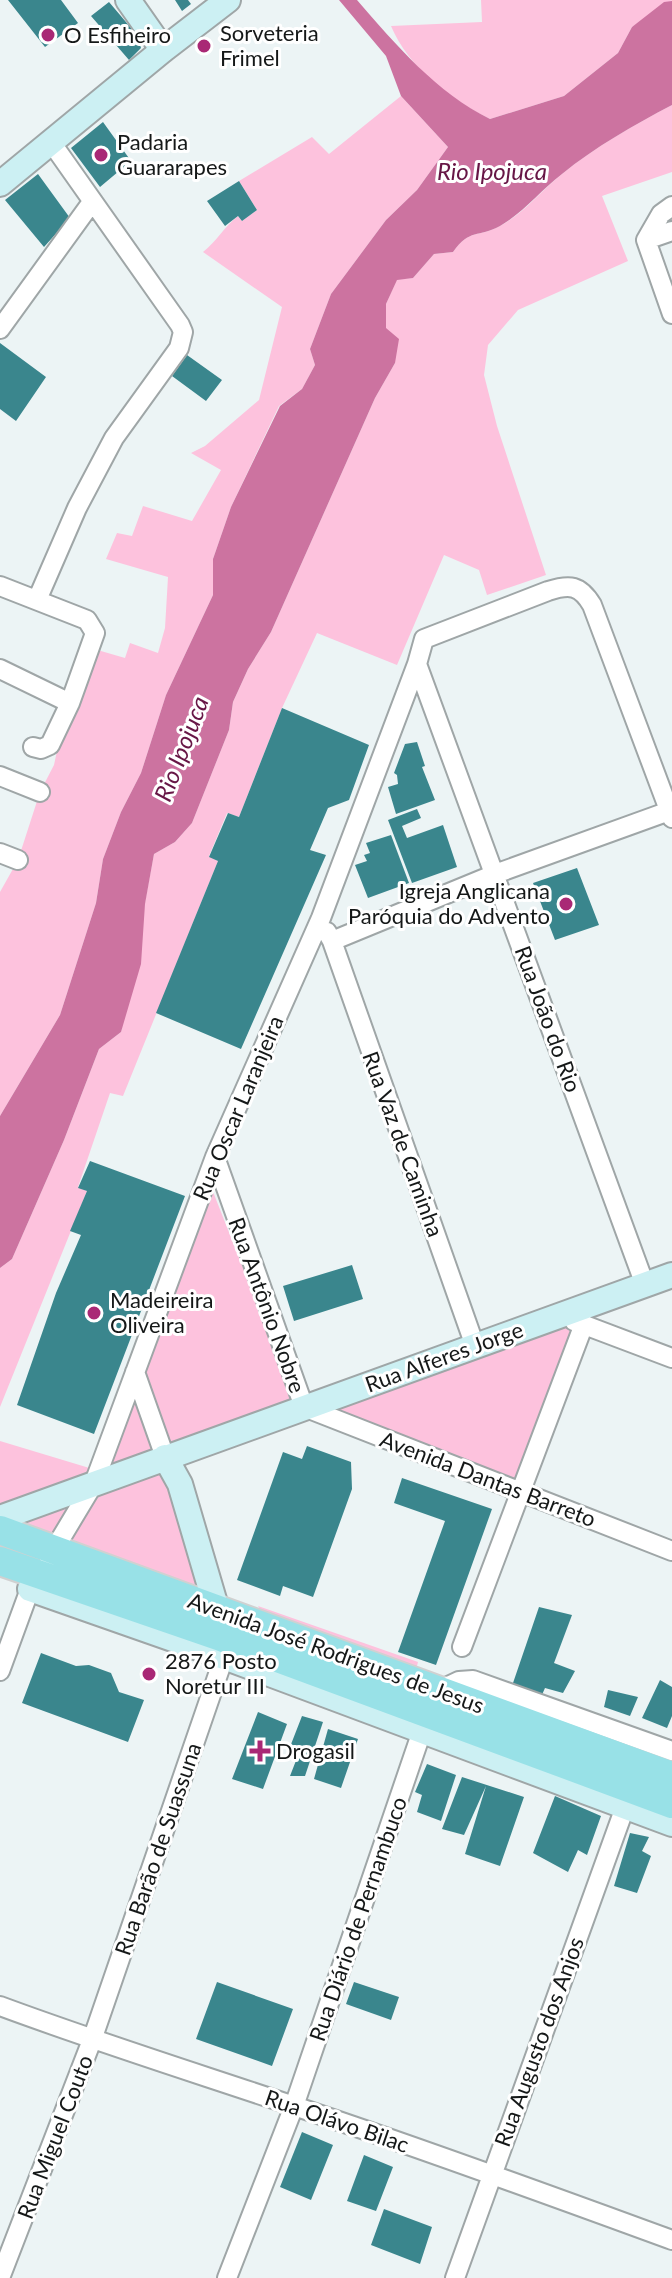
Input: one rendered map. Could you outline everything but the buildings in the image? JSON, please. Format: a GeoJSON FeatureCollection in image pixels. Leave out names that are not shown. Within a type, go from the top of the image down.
{"type":"FeatureCollection","features":[{"type":"Feature","properties":{"kind":"main road","name":"Avenida José Rodrigues de Jesus"},"geometry":{"type":"LineString","coordinates":[[0,1530],[55,1550],[221,1635],[672,1804]]}},
{"type":"Feature","properties":{"kind":"main road","name":"Avenida José Rodrigues de Jesus"},"geometry":{"type":"LineString","coordinates":[[0,1561],[33,1582],[438,1691],[672,1776]]}},
{"type":"Feature","properties":{"kind":"street"},"geometry":{"type":"LineString","coordinates":[[128,0],[163,50]]}},
{"type":"Feature","properties":{"kind":"street"},"geometry":{"type":"LineString","coordinates":[[0,184],[228,0]]}},
{"type":"Feature","properties":{"kind":"street"},"geometry":{"type":"LineString","coordinates":[[37,600],[77,508],[114,438],[182,340],[180,325],[51,142]]}},
{"type":"Feature","properties":{"kind":"street"},"geometry":{"type":"LineString","coordinates":[[0,329],[92,202]]}},
{"type":"Feature","properties":{"kind":"street"},"geometry":{"type":"LineString","coordinates":[[672,206],[661,214],[646,240],[672,314]]}},
{"type":"Feature","properties":{"kind":"street"},"geometry":{"type":"LineString","coordinates":[[646,240],[672,231]]}},
{"type":"Feature","properties":{"kind":"street"},"geometry":{"type":"LineString","coordinates":[[0,586],[87,620],[95,633],[70,703],[50,745],[47,748],[33,747]]}},
{"type":"Feature","properties":{"kind":"street","name":"Rua Oscar Laranjeira"},"geometry":{"type":"LineString","coordinates":[[0,1671],[33,1582],[94,1483],[215,1157],[321,918],[424,639],[548,591],[564,586],[577,587],[592,605],[671,813]]}},
{"type":"Feature","properties":{"kind":"street","name":"Rua João do Rio"},"geometry":{"type":"LineString","coordinates":[[417,664],[645,1285]]}},
{"type":"Feature","properties":{"kind":"street"},"geometry":{"type":"LineString","coordinates":[[0,669],[70,703]]}},
{"type":"Feature","properties":{"kind":"street"},"geometry":{"type":"LineString","coordinates":[[0,776],[40,792]]}},
{"type":"Feature","properties":{"kind":"street"},"geometry":{"type":"LineString","coordinates":[[332,941],[495,874],[671,813]]}},
{"type":"Feature","properties":{"kind":"street","name":"Rua Vaz de Caminha"},"geometry":{"type":"LineString","coordinates":[[321,918],[332,941],[475,1346]]}},
{"type":"Feature","properties":{"kind":"street","name":"Rua Antônio Nobre"},"geometry":{"type":"LineString","coordinates":[[215,1157],[304,1407]]}},
{"type":"Feature","properties":{"kind":"street","name":"Rua Alferes Jorge"},"geometry":{"type":"LineString","coordinates":[[0,1518],[672,1275]]}},
{"type":"Feature","properties":{"kind":"street"},"geometry":{"type":"LineString","coordinates":[[560,1315],[672,1358]]}},
{"type":"Feature","properties":{"kind":"street"},"geometry":{"type":"LineString","coordinates":[[462,1647],[584,1324]]}},
{"type":"Feature","properties":{"kind":"street"},"geometry":{"type":"LineString","coordinates":[[135,1372],[165,1457],[180,1484],[221,1635]]}},
{"type":"Feature","properties":{"kind":"street","name":"Avenida Dantas Barreto"},"geometry":{"type":"LineString","coordinates":[[304,1407],[672,1551]]}},
{"type":"Feature","properties":{"kind":"street"},"geometry":{"type":"LineString","coordinates":[[180,1484],[215,1439]]}},
{"type":"Feature","properties":{"kind":"street","name":"Avenida José Rodrigues de Jesus"},"geometry":{"type":"LineString","coordinates":[[221,1635],[422,1731],[672,1824]]}},
{"type":"Feature","properties":{"kind":"street","name":"Rua Barão de Suassuna"},"geometry":{"type":"LineString","coordinates":[[92,2040],[221,1635]]}},
{"type":"Feature","properties":{"kind":"street"},"geometry":{"type":"LineString","coordinates":[[438,1691],[459,1681],[473,1680],[672,1751]]}},
{"type":"Feature","properties":{"kind":"street","name":"Rua Diário de Pernambuco"},"geometry":{"type":"LineString","coordinates":[[227,2278],[294,2106],[422,1731]]}},
{"type":"Feature","properties":{"kind":"street","name":"Rua Augusto dos Anjos"},"geometry":{"type":"LineString","coordinates":[[455,2278],[625,1807]]}},
{"type":"Feature","properties":{"kind":"street","name":"Rua Olávo Bilac"},"geometry":{"type":"LineString","coordinates":[[0,2006],[491,2174],[672,2240]]}},
{"type":"Feature","properties":{"kind":"street","name":"Rua Miguel Couto"},"geometry":{"type":"LineString","coordinates":[[0,2278],[92,2040]]}},
{"type":"Feature","properties":{"kind":"shaded area"},"geometry":{"type":"Polygon","coordinates":[[[481,0],[672,2],[632,27],[618,53],[564,96],[490,119],[432,81],[408,55],[391,26],[482,22],[481,0]]]}},
{"type":"Feature","properties":{"kind":"shaded area"},"geometry":{"type":"Polygon","coordinates":[[[401,96],[448,147],[417,190],[386,220],[331,294],[310,349],[315,365],[302,389],[279,406],[231,507],[213,559],[213,595],[166,695],[141,773],[121,812],[103,859],[96,903],[60,1015],[0,1116],[0,892],[18,860],[94,649],[125,658],[130,643],[158,653],[165,628],[168,577],[106,559],[117,533],[132,536],[143,506],[192,521],[221,470],[191,453],[205,446],[259,400],[282,307],[203,252],[238,216],[242,221],[257,210],[239,181],[312,137],[329,154],[401,96]]]}},
{"type":"Feature","properties":{"kind":"shaded area"},"geometry":{"type":"Polygon","coordinates":[[[672,105],[672,172],[602,196],[628,261],[518,310],[488,345],[484,375],[497,426],[546,575],[487,595],[479,570],[444,555],[397,665],[317,633],[282,708],[239,817],[227,813],[209,856],[218,861],[123,1096],[110,1093],[78,1187],[87,1191],[0,1407],[0,1268],[12,1259],[64,1140],[99,1049],[121,1032],[154,854],[175,842],[192,823],[229,730],[233,702],[248,669],[271,632],[375,398],[395,363],[386,329],[386,304],[397,279],[413,278],[434,254],[453,252],[470,236],[509,221],[588,155],[672,105]]]}},
{"type":"Feature","properties":{"kind":"shaded area"},"geometry":{"type":"Polygon","coordinates":[[[208,1179],[297,1405],[167,1453],[138,1371],[208,1179]]]}},
{"type":"Feature","properties":{"kind":"shaded area"},"geometry":{"type":"Polygon","coordinates":[[[558,1323],[575,1329],[516,1484],[333,1411],[332,1405],[558,1323]]]}},
{"type":"Feature","properties":{"kind":"shaded area"},"geometry":{"type":"Polygon","coordinates":[[[135,1376],[163,1456],[98,1479],[135,1376]]]}},
{"type":"Feature","properties":{"kind":"shaded area"},"geometry":{"type":"Polygon","coordinates":[[[0,1441],[96,1470],[0,1515],[0,1441]]]}},
{"type":"Feature","properties":{"kind":"shaded area"},"geometry":{"type":"Polygon","coordinates":[[[164,1460],[214,1606],[68,1551],[96,1484],[164,1460]]]}},
{"type":"Feature","properties":{"kind":"shaded area"},"geometry":{"type":"Polygon","coordinates":[[[91,1486],[54,1547],[0,1519],[91,1486]]]}},
{"type":"Feature","properties":{"kind":"shaded area"},"geometry":{"type":"Polygon","coordinates":[[[258,1606],[418,1662],[414,1677],[267,1622],[258,1606]]]}},
{"type":"Feature","properties":{"kind":"water","name":"Rio Ipojuca"},"geometry":{"type":"Polygon","coordinates":[[[339,0],[357,0],[402,51],[435,82],[490,119],[564,96],[618,53],[632,27],[664,2],[672,1],[672,105],[588,155],[500,226],[470,236],[453,252],[434,254],[413,278],[397,280],[386,304],[386,328],[399,339],[395,363],[375,398],[271,632],[248,669],[233,702],[229,730],[192,823],[175,842],[154,854],[145,904],[141,964],[121,1032],[99,1049],[64,1140],[12,1259],[0,1268],[0,1116],[60,1015],[96,903],[103,859],[121,812],[141,773],[166,695],[213,595],[213,559],[231,507],[280,406],[302,389],[315,365],[310,349],[331,294],[386,220],[417,190],[448,147],[401,96],[386,56],[339,0]]]}},
{"type":"Feature","properties":{"kind":"place","name":"O Esfiheiro"},"geometry":{"type":"Point","coordinates":[48,35]}},
{"type":"Feature","properties":{"kind":"place","name":"Sorveteria Frimel"},"geometry":{"type":"Point","coordinates":[204,46]}},
{"type":"Feature","properties":{"kind":"place","name":"Padaria Guararapes"},"geometry":{"type":"Point","coordinates":[101,155]}},
{"type":"Feature","properties":{"kind":"place","name":"Igreja Anglicana Paróquia do Advento"},"geometry":{"type":"Point","coordinates":[566,904]}},
{"type":"Feature","properties":{"kind":"place","name":"Madeireira Oliveira"},"geometry":{"type":"Point","coordinates":[94,1313]}},
{"type":"Feature","properties":{"kind":"place","name":"2876 Posto Noretur III"},"geometry":{"type":"Point","coordinates":[149,1674]}},
{"type":"Feature","properties":{"kind":"place","name":"Drogasil"},"geometry":{"type":"Point","coordinates":[260,1751]}}]}
